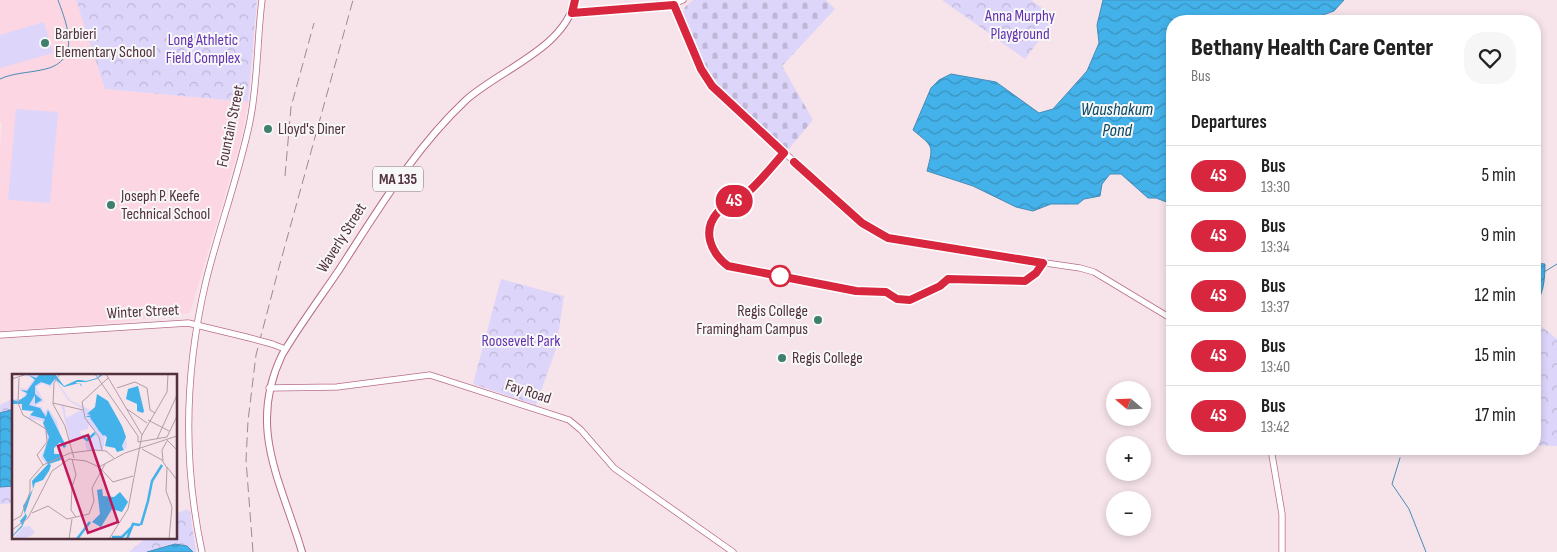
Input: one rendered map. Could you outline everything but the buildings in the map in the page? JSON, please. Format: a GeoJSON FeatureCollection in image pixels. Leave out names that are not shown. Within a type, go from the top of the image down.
{"type":"FeatureCollection","features":[{"type":"Feature","properties":{"kind":"main road","name":"Waverly Street"},"geometry":{"type":"LineString","coordinates":[[302,552],[267,441],[266,414],[269,388],[285,349],[393,186],[436,132],[479,89],[558,34],[572,13],[575,0]]}},
{"type":"Feature","properties":{"kind":"street","name":"Fountain Street"},"geometry":{"type":"LineString","coordinates":[[202,552],[194,503],[189,438],[190,379],[197,325],[208,274],[250,120],[262,0]]}},
{"type":"Feature","properties":{"kind":"street"},"geometry":{"type":"LineString","coordinates":[[572,13],[684,0]]}},
{"type":"Feature","properties":{"kind":"street"},"geometry":{"type":"LineString","coordinates":[[673,2],[701,69],[712,86],[850,213],[876,232],[901,242],[1080,268],[1102,276],[1166,315]]}},
{"type":"Feature","properties":{"kind":"street","name":"Winter Street"},"geometry":{"type":"LineString","coordinates":[[0,335],[188,323],[246,336],[285,349]]}},
{"type":"Feature","properties":{"kind":"street","name":"Fay Road"},"geometry":{"type":"LineString","coordinates":[[269,388],[337,387],[430,375],[569,420],[581,430],[614,468],[733,552]]}},
{"type":"Feature","properties":{"kind":"street"},"geometry":{"type":"LineString","coordinates":[[1272,455],[1282,514],[1282,552]]}},
{"type":"Feature","properties":{"kind":"shaded area","name":"Joseph P. Keefe Technical School"},"geometry":{"type":"Polygon","coordinates":[[[0,0],[76,0],[105,89],[248,102],[241,140],[190,313],[121,322],[0,331],[0,149],[2,123],[0,122],[0,0]]]}},
{"type":"Feature","properties":{"kind":"green space","name":"Long Athletic Field Complex"},"geometry":{"type":"Polygon","coordinates":[[[76,0],[257,0],[248,102],[105,89],[76,0]]]}},
{"type":"Feature","properties":{"kind":"green space"},"geometry":{"type":"Polygon","coordinates":[[[693,0],[826,0],[835,9],[782,66],[813,120],[788,150],[719,87],[704,63],[682,15],[685,7],[693,0]]]}},
{"type":"Feature","properties":{"kind":"green space","name":"Anna Murphy Playground"},"geometry":{"type":"Polygon","coordinates":[[[942,0],[1031,0],[1056,18],[1025,59],[942,0]]]}},
{"type":"Feature","properties":{"kind":"green space"},"geometry":{"type":"Polygon","coordinates":[[[44,22],[53,53],[0,68],[0,35],[44,22]]]}},
{"type":"Feature","properties":{"kind":"green space"},"geometry":{"type":"Polygon","coordinates":[[[16,109],[58,112],[50,203],[8,200],[16,109]]]}},
{"type":"Feature","properties":{"kind":"green space","name":"Roosevelt Park"},"geometry":{"type":"Polygon","coordinates":[[[501,279],[564,296],[556,349],[536,405],[473,384],[501,279]]]}},
{"type":"Feature","properties":{"kind":"green space"},"geometry":{"type":"Polygon","coordinates":[[[1541,326],[1557,339],[1557,446],[1541,445],[1541,326]]]}},
{"type":"Feature","properties":{"kind":"green space"},"geometry":{"type":"Polygon","coordinates":[[[12,399],[12,503],[0,504],[0,405],[12,399]]]}},
{"type":"Feature","properties":{"kind":"green space"},"geometry":{"type":"Polygon","coordinates":[[[187,509],[190,512],[196,552],[129,552],[144,540],[178,540],[178,513],[187,509]]]}},
{"type":"Feature","properties":{"kind":"water","name":"Waushakum Pond"},"geometry":{"type":"Polygon","coordinates":[[[1103,0],[1344,0],[1334,11],[1323,15],[1166,15],[1166,202],[1156,198],[1148,198],[1121,174],[1110,174],[1102,184],[1100,196],[1084,199],[1078,204],[1051,204],[1033,211],[1016,207],[973,186],[927,171],[931,156],[930,147],[913,130],[931,88],[939,80],[951,74],[996,82],[1039,113],[1053,109],[1087,71],[1099,43],[1097,25],[1103,0]]]}},
{"type":"Feature","properties":{"kind":"water"},"geometry":{"type":"Polygon","coordinates":[[[1541,264],[1545,264],[1541,294],[1541,264]]]}},
{"type":"Feature","properties":{"kind":"water"},"geometry":{"type":"Polygon","coordinates":[[[12,410],[12,486],[0,487],[0,413],[12,410]]]}},
{"type":"Feature","properties":{"kind":"water"},"geometry":{"type":"Polygon","coordinates":[[[175,544],[187,546],[193,552],[147,552],[175,544]]]}},
{"type":"Feature","properties":{"kind":"waterway"},"geometry":{"type":"LineString","coordinates":[[0,79],[10,75],[41,70],[54,66],[62,60],[67,52],[69,42],[68,32],[58,0]]}},
{"type":"Feature","properties":{"kind":"waterway"},"geometry":{"type":"LineString","coordinates":[[1544,272],[1557,264]]}},
{"type":"Feature","properties":{"kind":"waterway"},"geometry":{"type":"LineString","coordinates":[[1400,458],[1392,484],[1409,509],[1426,552]]}},
{"type":"Feature","properties":{"kind":"railway"},"geometry":{"type":"LineString","coordinates":[[253,552],[246,460],[248,421],[256,355],[353,0]]}},
{"type":"Feature","properties":{"kind":"railway"},"geometry":{"type":"LineString","coordinates":[[285,176],[291,107],[314,23]]}},
{"type":"Feature","properties":{"kind":"bus line","name":"4S"},"geometry":{"type":"LineString","coordinates":[[575,0],[572,13],[674,5],[701,69],[712,86],[784,153],[754,186],[725,206],[717,213],[712,222],[710,231],[711,247],[719,260],[728,266],[735,269],[784,276],[856,291],[886,292],[892,298],[910,300],[940,286],[948,279],[1025,281],[1036,273],[1043,263],[1020,258],[901,242],[888,238],[862,223],[794,162]]}},
{"type":"Feature","properties":{"kind":"place","name":"Barbieri Elementary School"},"geometry":{"type":"Point","coordinates":[45,43]}},
{"type":"Feature","properties":{"kind":"place","name":"Lloyd's Diner"},"geometry":{"type":"Point","coordinates":[268,129]}},
{"type":"Feature","properties":{"kind":"place","name":"Joseph P. Keefe Technical School"},"geometry":{"type":"Point","coordinates":[111,205]}},
{"type":"Feature","properties":{"kind":"place","name":"Regis College Framingham Campus"},"geometry":{"type":"Point","coordinates":[818,320]}},
{"type":"Feature","properties":{"kind":"place","name":"Regis College"},"geometry":{"type":"Point","coordinates":[782,358]}}]}
